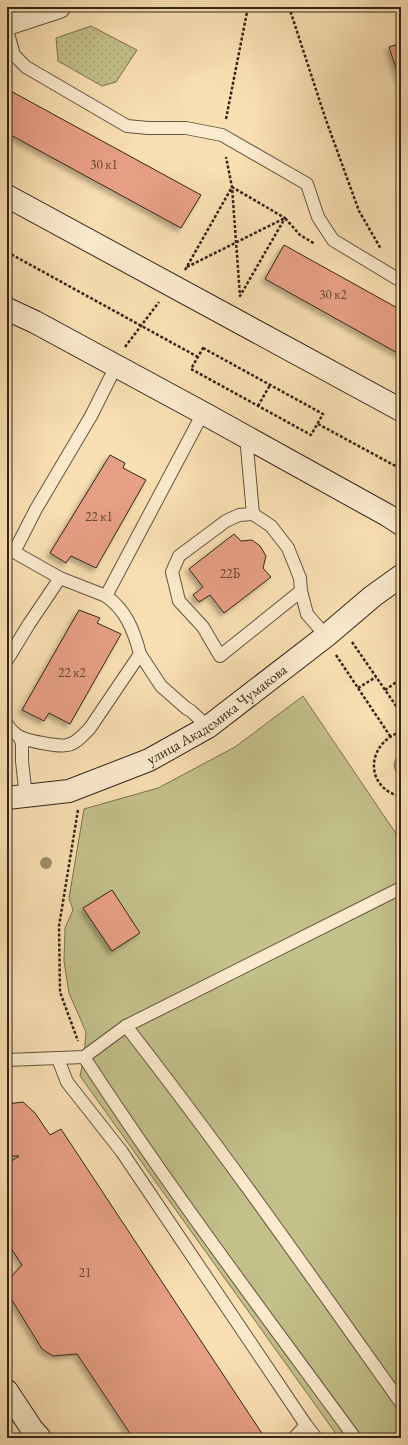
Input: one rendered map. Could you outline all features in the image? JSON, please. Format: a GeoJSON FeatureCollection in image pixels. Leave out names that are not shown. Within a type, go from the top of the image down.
{"type":"FeatureCollection","features":[{"type":"Feature","properties":{"kind":"street"},"geometry":{"type":"LineString","coordinates":[[7,24],[58,7]]}},
{"type":"Feature","properties":{"kind":"street"},"geometry":{"type":"LineString","coordinates":[[7,196],[401,410]]}},
{"type":"Feature","properties":{"kind":"street"},"geometry":{"type":"LineString","coordinates":[[7,309],[246,436],[387,514],[401,524]]}},
{"type":"Feature","properties":{"kind":"street","name":"улица Академика Чумакова"},"geometry":{"type":"LineString","coordinates":[[17,797],[69,791],[149,760],[208,728],[331,646],[373,596],[401,576]]}},
{"type":"Feature","properties":{"kind":"street"},"geometry":{"type":"LineString","coordinates":[[7,813],[17,797]]}},
{"type":"Feature","properties":{"kind":"street"},"geometry":{"type":"LineString","coordinates":[[9,1398],[40,1438]]}},
{"type":"Feature","properties":{"kind":"lane"},"geometry":{"type":"LineString","coordinates":[[7,30],[14,54],[26,67],[127,126],[148,128],[186,128],[222,135],[307,184],[318,217],[333,240],[400,281]]}},
{"type":"Feature","properties":{"kind":"lane"},"geometry":{"type":"LineString","coordinates":[[116,366],[91,416],[36,509],[14,552],[60,578],[106,596],[115,602],[127,618],[135,633],[140,654],[161,686],[191,711],[208,728]]}},
{"type":"Feature","properties":{"kind":"lane"},"geometry":{"type":"LineString","coordinates":[[106,596],[203,413]]}},
{"type":"Feature","properties":{"kind":"lane"},"geometry":{"type":"LineString","coordinates":[[246,436],[253,514]]}},
{"type":"Feature","properties":{"kind":"lane"},"geometry":{"type":"LineString","coordinates":[[301,591],[220,656],[203,627],[179,601],[172,572],[179,556],[226,521],[239,515],[253,514],[271,526],[288,548],[300,578],[301,591],[307,614],[331,646]]}},
{"type":"Feature","properties":{"kind":"lane"},"geometry":{"type":"LineString","coordinates":[[7,660],[60,578]]}},
{"type":"Feature","properties":{"kind":"lane"},"geometry":{"type":"LineString","coordinates":[[7,724],[9,728],[20,737],[41,743],[68,745],[80,738],[90,728],[140,654]]}},
{"type":"Feature","properties":{"kind":"lane"},"geometry":{"type":"LineString","coordinates":[[17,797],[22,761],[22,744],[20,737]]}},
{"type":"Feature","properties":{"kind":"lane"},"geometry":{"type":"LineString","coordinates":[[7,1060],[84,1057],[126,1026],[401,888]]}},
{"type":"Feature","properties":{"kind":"lane"},"geometry":{"type":"LineString","coordinates":[[126,1026],[174,1087],[265,1211],[401,1403]]}},
{"type":"Feature","properties":{"kind":"lane"},"geometry":{"type":"LineString","coordinates":[[84,1057],[117,1108],[184,1204],[355,1438]]}},
{"type":"Feature","properties":{"kind":"lane"},"geometry":{"type":"LineString","coordinates":[[58,1059],[67,1082],[122,1152],[316,1438]]}},
{"type":"Feature","properties":{"kind":"lane"},"geometry":{"type":"LineString","coordinates":[[294,1438],[306,1424]]}},
{"type":"Feature","properties":{"kind":"path"},"geometry":{"type":"LineString","coordinates":[[248,7],[222,135],[232,187],[240,296],[285,218]]}},
{"type":"Feature","properties":{"kind":"path"},"geometry":{"type":"LineString","coordinates":[[289,7],[326,120],[359,211],[400,281]]}},
{"type":"Feature","properties":{"kind":"path"},"geometry":{"type":"LineString","coordinates":[[232,187],[285,218]]}},
{"type":"Feature","properties":{"kind":"path"},"geometry":{"type":"LineString","coordinates":[[232,187],[187,267],[285,218]]}},
{"type":"Feature","properties":{"kind":"path"},"geometry":{"type":"LineString","coordinates":[[7,252],[198,357]]}},
{"type":"Feature","properties":{"kind":"path"},"geometry":{"type":"LineString","coordinates":[[203,348],[323,414],[312,435],[191,369],[198,357],[203,348]]}},
{"type":"Feature","properties":{"kind":"path"},"geometry":{"type":"LineString","coordinates":[[258,406],[270,385]]}},
{"type":"Feature","properties":{"kind":"path"},"geometry":{"type":"LineString","coordinates":[[318,424],[401,469]]}},
{"type":"Feature","properties":{"kind":"path"},"geometry":{"type":"LineString","coordinates":[[352,642],[401,713]]}},
{"type":"Feature","properties":{"kind":"path"},"geometry":{"type":"LineString","coordinates":[[331,646],[390,736]]}},
{"type":"Feature","properties":{"kind":"path"},"geometry":{"type":"LineString","coordinates":[[358,688],[376,677]]}},
{"type":"Feature","properties":{"kind":"path"},"geometry":{"type":"LineString","coordinates":[[385,690],[401,679]]}},
{"type":"Feature","properties":{"kind":"path"},"geometry":{"type":"LineString","coordinates":[[401,732],[390,736],[382,743],[376,753],[374,764],[376,775],[382,786],[390,793],[401,797]]}},
{"type":"Feature","properties":{"kind":"path"},"geometry":{"type":"LineString","coordinates":[[79,804],[59,926],[60,992],[84,1057]]}},
{"type":"Feature","properties":{"kind":"green space"},"geometry":{"type":"Polygon","coordinates":[[[91,26],[137,50],[116,82],[102,86],[58,61],[56,38],[91,26]]]}},
{"type":"Feature","properties":{"kind":"green space"},"geometry":{"type":"Polygon","coordinates":[[[303,696],[401,841],[401,1438],[339,1438],[80,1076],[84,1057],[86,1032],[69,993],[64,961],[65,928],[73,910],[69,898],[84,809],[158,788],[235,747],[303,696]]]}},
{"type":"Feature","properties":{"kind":"green space"},"geometry":{"type":"Polygon","coordinates":[[[401,753],[401,777],[396,771],[394,765],[396,759],[401,753]]]}},
{"type":"Feature","properties":{"kind":"building"},"geometry":{"type":"Polygon","coordinates":[[[401,43],[401,84],[389,47],[401,43]]]}},
{"type":"Feature","properties":{"kind":"building"},"geometry":{"type":"Polygon","coordinates":[[[7,89],[201,195],[181,228],[7,133],[7,89]]]}},
{"type":"Feature","properties":{"kind":"building"},"geometry":{"type":"Polygon","coordinates":[[[284,245],[401,310],[401,355],[265,279],[284,245]]]}},
{"type":"Feature","properties":{"kind":"building"},"geometry":{"type":"Polygon","coordinates":[[[110,455],[125,463],[123,468],[146,480],[96,568],[71,556],[66,563],[50,553],[110,455]]]}},
{"type":"Feature","properties":{"kind":"building"},"geometry":{"type":"Polygon","coordinates":[[[234,534],[241,541],[252,540],[260,546],[266,556],[263,568],[271,577],[224,613],[210,595],[199,602],[193,595],[203,587],[189,569],[234,534]]]}},
{"type":"Feature","properties":{"kind":"building"},"geometry":{"type":"Polygon","coordinates":[[[79,610],[100,618],[97,623],[121,634],[70,724],[49,713],[44,721],[22,710],[79,610]]]}},
{"type":"Feature","properties":{"kind":"building"},"geometry":{"type":"Polygon","coordinates":[[[112,890],[140,933],[112,951],[83,908],[112,890]]]}},
{"type":"Feature","properties":{"kind":"building"},"geometry":{"type":"Polygon","coordinates":[[[23,1102],[35,1113],[50,1135],[61,1129],[265,1438],[133,1438],[77,1354],[53,1356],[42,1349],[10,1297],[8,1280],[22,1265],[7,1242],[7,1164],[19,1156],[7,1156],[7,1104],[23,1102]]]}}]}
